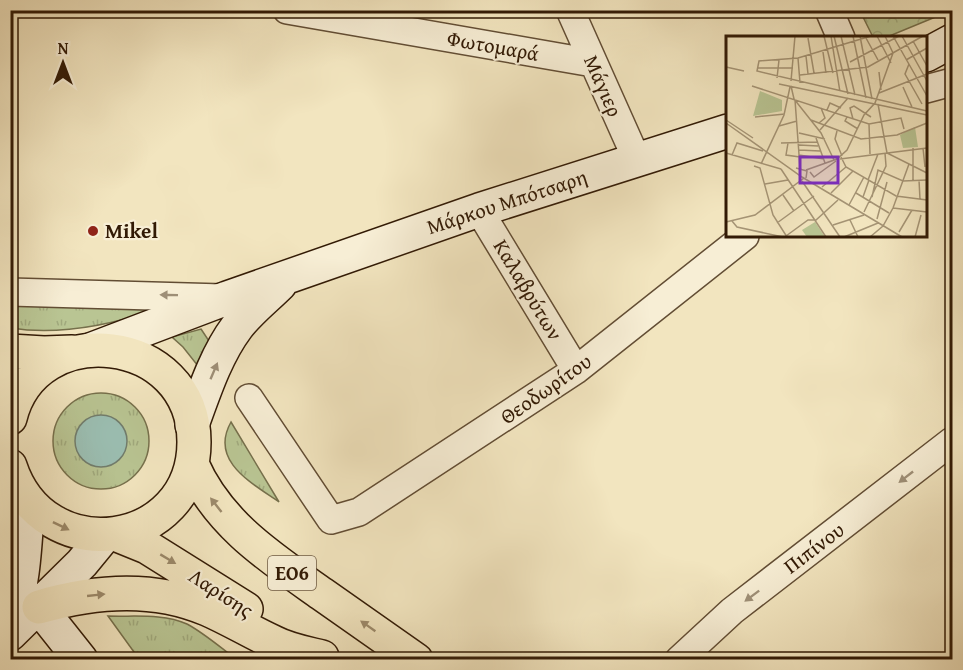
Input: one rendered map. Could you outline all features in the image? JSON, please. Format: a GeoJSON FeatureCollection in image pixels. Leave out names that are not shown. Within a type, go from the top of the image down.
{"type":"FeatureCollection","features":[{"type":"Feature","properties":{"kind":"main road","name":"ΕΟ6"},"geometry":{"type":"LineString","coordinates":[[10,351],[44,353],[117,350],[153,365],[181,394],[187,406],[194,442],[192,464],[180,493],[166,509],[140,527],[110,535],[83,534],[47,519],[17,483]]}},
{"type":"Feature","properties":{"kind":"main road","name":"ΕΟ6"},"geometry":{"type":"LineString","coordinates":[[10,418],[17,401],[32,380],[52,362],[84,351]]}},
{"type":"Feature","properties":{"kind":"main road","name":"ΕΟ6"},"geometry":{"type":"LineString","coordinates":[[192,464],[212,500],[232,525],[248,540],[274,561],[416,660]]}},
{"type":"Feature","properties":{"kind":"main road","name":"Λαρίσης"},"geometry":{"type":"LineString","coordinates":[[110,535],[147,546],[322,659]]}},
{"type":"Feature","properties":{"kind":"main road"},"geometry":{"type":"LineString","coordinates":[[39,607],[72,597],[105,593],[161,596],[206,608],[273,643],[322,659]]}},
{"type":"Feature","properties":{"kind":"street","name":"Φωτομαρά"},"geometry":{"type":"LineString","coordinates":[[287,10],[593,63]]}},
{"type":"Feature","properties":{"kind":"street","name":"Μάγιερ"},"geometry":{"type":"LineString","coordinates":[[570,10],[637,160]]}},
{"type":"Feature","properties":{"kind":"street"},"geometry":{"type":"LineString","coordinates":[[829,10],[840,36]]}},
{"type":"Feature","properties":{"kind":"street"},"geometry":{"type":"LineString","coordinates":[[927,54],[952,41]]}},
{"type":"Feature","properties":{"kind":"street","name":"Μάρκου Μπότσαρη"},"geometry":{"type":"LineString","coordinates":[[84,351],[227,298],[479,210],[726,132]]}},
{"type":"Feature","properties":{"kind":"street","name":"Καλαβρύτων"},"geometry":{"type":"LineString","coordinates":[[479,210],[576,370]]}},
{"type":"Feature","properties":{"kind":"street","name":"Θεοδωρίτου"},"geometry":{"type":"LineString","coordinates":[[249,398],[331,520],[359,512],[576,370],[744,237]]}},
{"type":"Feature","properties":{"kind":"street"},"geometry":{"type":"LineString","coordinates":[[192,425],[231,335],[288,277]]}},
{"type":"Feature","properties":{"kind":"street"},"geometry":{"type":"LineString","coordinates":[[10,292],[227,298]]}},
{"type":"Feature","properties":{"kind":"street","name":"Πιπίνου"},"geometry":{"type":"LineString","coordinates":[[679,660],[732,611],[952,441]]}},
{"type":"Feature","properties":{"kind":"street"},"geometry":{"type":"LineString","coordinates":[[10,626],[25,557],[17,483]]}},
{"type":"Feature","properties":{"kind":"street"},"geometry":{"type":"LineString","coordinates":[[10,634],[110,535]]}},
{"type":"Feature","properties":{"kind":"street"},"geometry":{"type":"LineString","coordinates":[[39,607],[81,660]]}},
{"type":"Feature","properties":{"kind":"green space"},"geometry":{"type":"Polygon","coordinates":[[[860,11],[950,11],[889,36],[872,36],[860,11]]]}},
{"type":"Feature","properties":{"kind":"green space"},"geometry":{"type":"Polygon","coordinates":[[[10,305],[156,310],[84,328],[47,331],[11,328],[10,305]]]}},
{"type":"Feature","properties":{"kind":"green space"},"geometry":{"type":"Polygon","coordinates":[[[201,329],[211,344],[198,366],[172,337],[201,329]]]}},
{"type":"Feature","properties":{"kind":"green space"},"geometry":{"type":"Polygon","coordinates":[[[101,393],[119,396],[135,407],[146,423],[149,441],[146,459],[135,475],[119,486],[101,489],[83,486],[67,475],[56,459],[53,441],[56,423],[67,407],[83,396],[101,393]]]}},
{"type":"Feature","properties":{"kind":"green space"},"geometry":{"type":"Polygon","coordinates":[[[231,422],[279,502],[246,479],[229,459],[225,448],[231,422]]]}},
{"type":"Feature","properties":{"kind":"green space"},"geometry":{"type":"Polygon","coordinates":[[[108,616],[168,618],[187,624],[236,659],[139,659],[108,616]]]}},
{"type":"Feature","properties":{"kind":"water"},"geometry":{"type":"Polygon","coordinates":[[[96,415],[106,415],[120,422],[127,441],[120,460],[106,467],[96,467],[86,463],[79,456],[75,446],[75,436],[79,426],[86,419],[96,415]]]}},
{"type":"Feature","properties":{"kind":"place","name":"Mikel"},"geometry":{"type":"Point","coordinates":[93,231]}}]}
